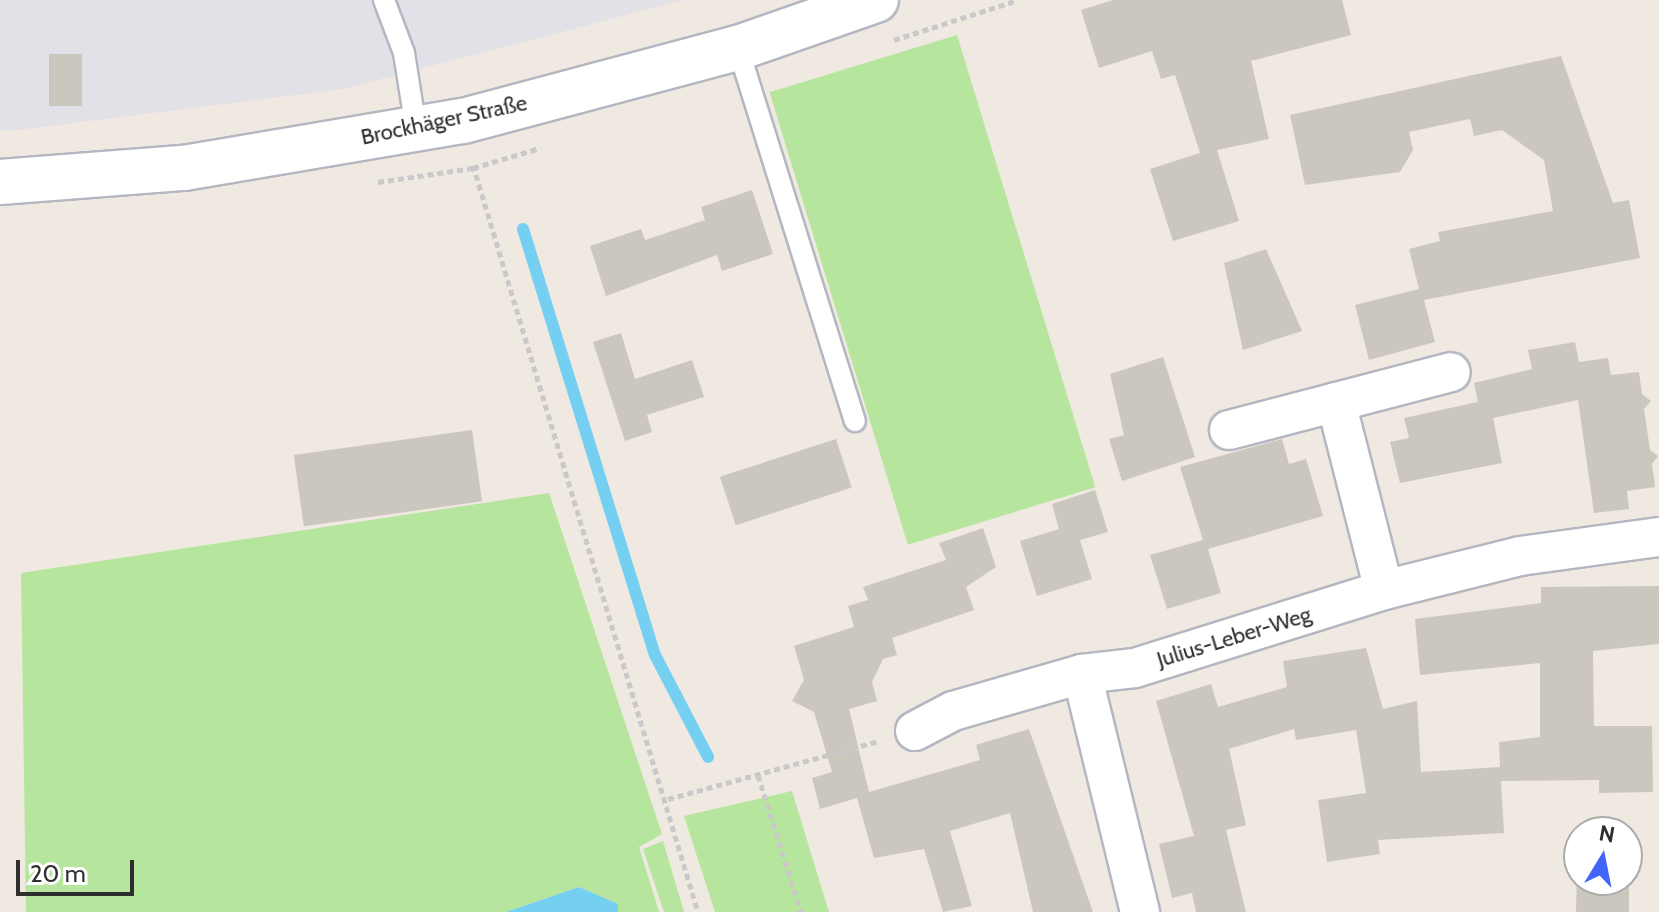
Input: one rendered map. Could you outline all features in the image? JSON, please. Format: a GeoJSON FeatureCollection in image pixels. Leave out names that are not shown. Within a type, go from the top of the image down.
{"type":"FeatureCollection","features":[{"type":"Feature","properties":{"kind":"street","name":"Brockhäger Straße"},"geometry":{"type":"LineString","coordinates":[[0,182],[184,168],[463,121],[738,48],[876,0]]}},
{"type":"Feature","properties":{"kind":"street"},"geometry":{"type":"LineString","coordinates":[[1229,430],[1451,372]]}},
{"type":"Feature","properties":{"kind":"street"},"geometry":{"type":"LineString","coordinates":[[1336,402],[1384,590]]}},
{"type":"Feature","properties":{"kind":"street","name":"Julius-Leber-Weg"},"geometry":{"type":"LineString","coordinates":[[915,731],[953,711],[1082,674],[1135,668],[1384,590],[1520,556],[1659,537]]}},
{"type":"Feature","properties":{"kind":"street"},"geometry":{"type":"LineString","coordinates":[[1082,674],[1140,912]]}},
{"type":"Feature","properties":{"kind":"lane"},"geometry":{"type":"LineString","coordinates":[[384,0],[404,53],[416,129]]}},
{"type":"Feature","properties":{"kind":"lane"},"geometry":{"type":"LineString","coordinates":[[738,48],[855,421]]}},
{"type":"Feature","properties":{"kind":"path"},"geometry":{"type":"LineString","coordinates":[[463,121],[668,799],[698,912]]}},
{"type":"Feature","properties":{"kind":"path"},"geometry":{"type":"LineString","coordinates":[[668,799],[915,731]]}},
{"type":"Feature","properties":{"kind":"path"},"geometry":{"type":"LineString","coordinates":[[758,775],[801,912]]}},
{"type":"Feature","properties":{"kind":"shaded area"},"geometry":{"type":"Polygon","coordinates":[[[0,0],[684,0],[343,89],[0,130],[0,0]]]}},
{"type":"Feature","properties":{"kind":"green space"},"geometry":{"type":"Polygon","coordinates":[[[957,35],[1095,487],[908,545],[770,92],[957,35]]]}},
{"type":"Feature","properties":{"kind":"green space"},"geometry":{"type":"Polygon","coordinates":[[[549,493],[662,834],[639,847],[659,912],[618,912],[617,904],[579,887],[506,912],[26,912],[21,573],[549,493]]]}},
{"type":"Feature","properties":{"kind":"green space"},"geometry":{"type":"Polygon","coordinates":[[[792,791],[829,912],[715,912],[684,816],[792,791]]]}},
{"type":"Feature","properties":{"kind":"green space"},"geometry":{"type":"Polygon","coordinates":[[[663,841],[684,912],[664,912],[643,849],[663,841]]]}},
{"type":"Feature","properties":{"kind":"water"},"geometry":{"type":"Polygon","coordinates":[[[579,887],[618,904],[618,912],[506,912],[579,887]]]}},
{"type":"Feature","properties":{"kind":"building"},"geometry":{"type":"Polygon","coordinates":[[[1113,0],[1342,0],[1351,35],[1251,61],[1269,139],[1217,150],[1239,221],[1173,241],[1150,169],[1200,153],[1175,75],[1161,79],[1152,51],[1099,68],[1081,10],[1113,0]]]}},
{"type":"Feature","properties":{"kind":"building"},"geometry":{"type":"Polygon","coordinates":[[[49,54],[82,54],[82,106],[49,106],[49,54]]]}},
{"type":"Feature","properties":{"kind":"building"},"geometry":{"type":"Polygon","coordinates":[[[1561,56],[1613,203],[1629,200],[1640,258],[1424,300],[1435,342],[1369,360],[1355,305],[1419,289],[1409,249],[1440,241],[1438,232],[1553,211],[1544,160],[1502,130],[1474,136],[1470,119],[1409,132],[1413,150],[1400,172],[1305,185],[1290,115],[1561,56]]]}},
{"type":"Feature","properties":{"kind":"building"},"geometry":{"type":"Polygon","coordinates":[[[752,190],[773,254],[722,271],[717,255],[606,296],[590,246],[641,229],[645,240],[705,220],[701,207],[752,190]]]}},
{"type":"Feature","properties":{"kind":"building"},"geometry":{"type":"Polygon","coordinates":[[[1266,249],[1302,331],[1243,350],[1224,263],[1266,249]]]}},
{"type":"Feature","properties":{"kind":"building"},"geometry":{"type":"Polygon","coordinates":[[[621,333],[635,379],[692,360],[704,397],[647,415],[652,432],[625,441],[593,342],[621,333]]]}},
{"type":"Feature","properties":{"kind":"building"},"geometry":{"type":"Polygon","coordinates":[[[1575,342],[1579,362],[1608,358],[1611,375],[1639,372],[1642,394],[1651,401],[1644,409],[1650,450],[1658,456],[1652,464],[1655,487],[1627,491],[1629,509],[1594,513],[1578,400],[1493,418],[1502,463],[1400,483],[1390,442],[1409,438],[1404,418],[1478,402],[1474,383],[1532,369],[1528,350],[1575,342]]]}},
{"type":"Feature","properties":{"kind":"building"},"geometry":{"type":"Polygon","coordinates":[[[1163,357],[1195,457],[1122,481],[1109,439],[1124,435],[1110,374],[1163,357]]]}},
{"type":"Feature","properties":{"kind":"building"},"geometry":{"type":"Polygon","coordinates":[[[472,430],[482,501],[304,526],[294,455],[472,430]]]}},
{"type":"Feature","properties":{"kind":"building"},"geometry":{"type":"Polygon","coordinates":[[[836,439],[852,488],[736,525],[720,477],[836,439]]]}},
{"type":"Feature","properties":{"kind":"building"},"geometry":{"type":"Polygon","coordinates":[[[1282,439],[1289,464],[1306,459],[1323,516],[1208,549],[1221,593],[1167,609],[1150,555],[1203,540],[1180,467],[1282,439]]]}},
{"type":"Feature","properties":{"kind":"building"},"geometry":{"type":"Polygon","coordinates":[[[1095,490],[1108,532],[1080,540],[1092,579],[1037,596],[1020,541],[1059,529],[1052,504],[1095,490]]]}},
{"type":"Feature","properties":{"kind":"building"},"geometry":{"type":"Polygon","coordinates":[[[983,528],[996,567],[966,587],[974,610],[892,638],[897,655],[883,659],[872,682],[877,701],[849,709],[869,792],[980,760],[976,745],[1029,729],[1093,912],[1033,912],[1010,813],[950,831],[972,906],[943,912],[924,849],[874,858],[857,798],[820,809],[812,778],[832,772],[814,712],[792,701],[804,680],[794,646],[854,627],[848,606],[868,600],[863,587],[946,560],[939,543],[983,528]]]}},
{"type":"Feature","properties":{"kind":"building"},"geometry":{"type":"Polygon","coordinates":[[[1659,586],[1659,644],[1593,651],[1594,726],[1652,726],[1653,792],[1599,793],[1599,780],[1501,781],[1504,833],[1378,840],[1380,854],[1327,862],[1318,800],[1366,793],[1356,730],[1296,740],[1294,729],[1229,749],[1246,825],[1226,830],[1246,912],[1196,912],[1192,893],[1172,898],[1159,844],[1194,836],[1156,701],[1211,684],[1218,707],[1287,687],[1283,661],[1366,648],[1383,709],[1417,701],[1421,772],[1500,767],[1499,742],[1540,737],[1540,663],[1420,675],[1415,619],[1541,603],[1541,587],[1659,586]]]}},
{"type":"Feature","properties":{"kind":"building"},"geometry":{"type":"Polygon","coordinates":[[[1576,896],[1629,896],[1629,912],[1576,912],[1576,896]]]}},
{"type":"Feature","properties":{"kind":"waterway"},"geometry":{"type":"LineString","coordinates":[[523,229],[655,655],[708,757]]}}]}
